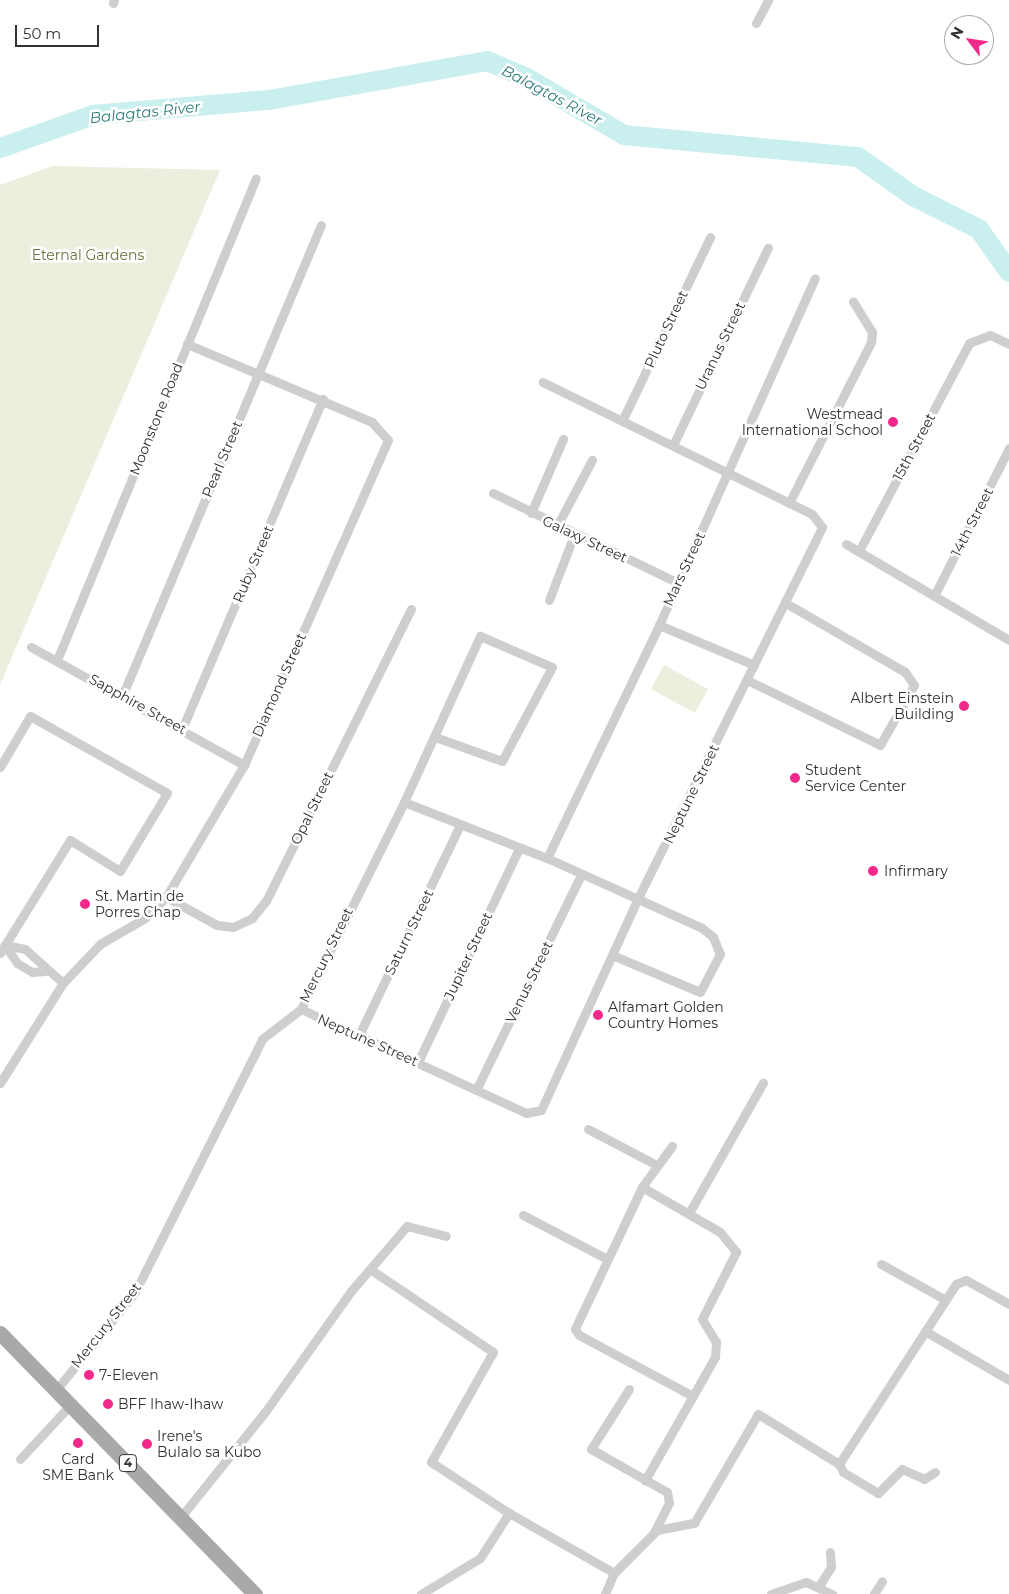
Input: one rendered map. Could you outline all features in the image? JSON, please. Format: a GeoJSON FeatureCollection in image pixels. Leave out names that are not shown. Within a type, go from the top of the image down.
{"type":"FeatureCollection","features":[{"type":"Feature","properties":{"kind":"main road","name":"4"},"geometry":{"type":"LineString","coordinates":[[0,1333],[72,1404],[255,1594]]}},
{"type":"Feature","properties":{"kind":"street"},"geometry":{"type":"LineString","coordinates":[[756,23],[768,0]]}},
{"type":"Feature","properties":{"kind":"street","name":"Moonstone Road"},"geometry":{"type":"LineString","coordinates":[[57,660],[256,178]]}},
{"type":"Feature","properties":{"kind":"street","name":"Pearl Street"},"geometry":{"type":"LineString","coordinates":[[123,694],[321,225]]}},
{"type":"Feature","properties":{"kind":"street","name":"Pluto Street"},"geometry":{"type":"LineString","coordinates":[[622,421],[710,237]]}},
{"type":"Feature","properties":{"kind":"street","name":"Uranus Street"},"geometry":{"type":"LineString","coordinates":[[673,445],[768,248]]}},
{"type":"Feature","properties":{"kind":"street","name":"Mars Street"},"geometry":{"type":"LineString","coordinates":[[547,858],[659,625],[815,278]]}},
{"type":"Feature","properties":{"kind":"street"},"geometry":{"type":"LineString","coordinates":[[789,503],[871,342],[872,332],[853,301]]}},
{"type":"Feature","properties":{"kind":"street","name":"15th Street"},"geometry":{"type":"LineString","coordinates":[[858,551],[970,343],[990,335],[1009,344]]}},
{"type":"Feature","properties":{"kind":"street","name":"Diamond Street"},"geometry":{"type":"LineString","coordinates":[[0,1083],[63,983],[100,944],[145,918],[166,897],[244,765],[388,440],[372,422],[187,344]]}},
{"type":"Feature","properties":{"kind":"street","name":"Neptune Street"},"geometry":{"type":"LineString","coordinates":[[301,1009],[358,1037],[418,1062],[526,1113],[541,1110],[638,898],[786,603],[822,527],[819,518],[543,382]]}},
{"type":"Feature","properties":{"kind":"street","name":"Ruby Street"},"geometry":{"type":"LineString","coordinates":[[182,729],[323,400]]}},
{"type":"Feature","properties":{"kind":"street"},"geometry":{"type":"LineString","coordinates":[[531,513],[563,439]]}},
{"type":"Feature","properties":{"kind":"street","name":"14th Street"},"geometry":{"type":"LineString","coordinates":[[934,596],[1009,448]]}},
{"type":"Feature","properties":{"kind":"street"},"geometry":{"type":"LineString","coordinates":[[557,526],[592,460]]}},
{"type":"Feature","properties":{"kind":"street","name":"Galaxy Street"},"geometry":{"type":"LineString","coordinates":[[493,493],[574,535],[678,582]]}},
{"type":"Feature","properties":{"kind":"street"},"geometry":{"type":"LineString","coordinates":[[549,600],[574,535]]}},
{"type":"Feature","properties":{"kind":"street"},"geometry":{"type":"LineString","coordinates":[[846,544],[1008,638]]}},
{"type":"Feature","properties":{"kind":"street"},"geometry":{"type":"LineString","coordinates":[[747,680],[880,745],[914,685],[905,672],[786,603]]}},
{"type":"Feature","properties":{"kind":"street","name":"Opal Street"},"geometry":{"type":"LineString","coordinates":[[166,897],[217,925],[233,927],[252,918],[266,901],[410,609]]}},
{"type":"Feature","properties":{"kind":"street"},"geometry":{"type":"LineString","coordinates":[[659,625],[754,665]]}},
{"type":"Feature","properties":{"kind":"street","name":"Mercury Street"},"geometry":{"type":"LineString","coordinates":[[57,1389],[135,1292],[262,1039],[301,1009],[404,802],[480,636],[552,667],[502,761],[435,737]]}},
{"type":"Feature","properties":{"kind":"street","name":"Sapphire Street"},"geometry":{"type":"LineString","coordinates":[[30,647],[123,694],[244,765]]}},
{"type":"Feature","properties":{"kind":"street"},"geometry":{"type":"LineString","coordinates":[[0,767],[24,719],[30,716],[167,794],[120,870],[70,840],[2,950]]}},
{"type":"Feature","properties":{"kind":"street"},"geometry":{"type":"LineString","coordinates":[[404,802],[459,827],[518,850],[547,858],[581,875],[638,898],[713,936],[720,954],[708,983],[700,992],[688,990],[612,955]]}},
{"type":"Feature","properties":{"kind":"street","name":"Saturn Street"},"geometry":{"type":"LineString","coordinates":[[358,1037],[459,827]]}},
{"type":"Feature","properties":{"kind":"street","name":"Jupiter Street"},"geometry":{"type":"LineString","coordinates":[[418,1062],[518,850]]}},
{"type":"Feature","properties":{"kind":"street","name":"Venus Street"},"geometry":{"type":"LineString","coordinates":[[476,1090],[581,875]]}},
{"type":"Feature","properties":{"kind":"street"},"geometry":{"type":"LineString","coordinates":[[2,950],[25,948],[39,958],[45,971],[63,983]]}},
{"type":"Feature","properties":{"kind":"street"},"geometry":{"type":"LineString","coordinates":[[2,950],[16,963],[32,972],[45,971]]}},
{"type":"Feature","properties":{"kind":"street"},"geometry":{"type":"LineString","coordinates":[[689,1213],[763,1083]]}},
{"type":"Feature","properties":{"kind":"street"},"geometry":{"type":"LineString","coordinates":[[588,1129],[657,1165]]}},
{"type":"Feature","properties":{"kind":"street"},"geometry":{"type":"LineString","coordinates":[[672,1146],[642,1187],[578,1315],[575,1329],[579,1336],[693,1396]]}},
{"type":"Feature","properties":{"kind":"street"},"geometry":{"type":"LineString","coordinates":[[642,1187],[720,1232],[736,1252],[702,1319],[718,1348],[645,1480]]}},
{"type":"Feature","properties":{"kind":"street"},"geometry":{"type":"LineString","coordinates":[[523,1215],[607,1259]]}},
{"type":"Feature","properties":{"kind":"street"},"geometry":{"type":"LineString","coordinates":[[180,1518],[265,1412],[370,1269],[407,1226],[446,1236]]}},
{"type":"Feature","properties":{"kind":"street"},"geometry":{"type":"LineString","coordinates":[[881,1264],[946,1300]]}},
{"type":"Feature","properties":{"kind":"street"},"geometry":{"type":"LineString","coordinates":[[370,1269],[494,1352],[431,1462],[508,1513],[614,1573]]}},
{"type":"Feature","properties":{"kind":"street"},"geometry":{"type":"LineString","coordinates":[[839,1464],[956,1284],[966,1280],[1009,1304]]}},
{"type":"Feature","properties":{"kind":"street"},"geometry":{"type":"LineString","coordinates":[[925,1331],[1009,1380]]}},
{"type":"Feature","properties":{"kind":"street"},"geometry":{"type":"LineString","coordinates":[[605,1594],[614,1573],[654,1533],[670,1499],[668,1492],[591,1449],[629,1389]]}},
{"type":"Feature","properties":{"kind":"street"},"geometry":{"type":"LineString","coordinates":[[20,1459],[72,1404]]}},
{"type":"Feature","properties":{"kind":"street"},"geometry":{"type":"LineString","coordinates":[[654,1533],[694,1523],[758,1414],[839,1464],[851,1478],[878,1493],[902,1469],[924,1479],[935,1472]]}},
{"type":"Feature","properties":{"kind":"street"},"geometry":{"type":"LineString","coordinates":[[421,1594],[480,1558],[508,1513]]}},
{"type":"Feature","properties":{"kind":"street"},"geometry":{"type":"LineString","coordinates":[[819,1586],[831,1567],[830,1552]]}},
{"type":"Feature","properties":{"kind":"street"},"geometry":{"type":"LineString","coordinates":[[874,1594],[882,1581]]}},
{"type":"Feature","properties":{"kind":"street"},"geometry":{"type":"LineString","coordinates":[[771,1594],[806,1582],[819,1586],[832,1594]]}},
{"type":"Feature","properties":{"kind":"green space","name":"Eternal Gardens"},"geometry":{"type":"Polygon","coordinates":[[[53,166],[220,170],[0,685],[0,185],[53,166]]]}},
{"type":"Feature","properties":{"kind":"green space"},"geometry":{"type":"Polygon","coordinates":[[[664,665],[708,689],[695,713],[651,689],[664,665]]]}},
{"type":"Feature","properties":{"kind":"waterway","name":"Balagtas River"},"geometry":{"type":"LineString","coordinates":[[0,148],[93,115],[269,100],[487,61],[525,77],[624,135],[858,157],[913,196],[979,229],[1009,272]]}},
{"type":"Feature","properties":{"kind":"place","name":"Westmead International School"},"geometry":{"type":"Point","coordinates":[893,422]}},
{"type":"Feature","properties":{"kind":"place","name":"Albert Einstein Building"},"geometry":{"type":"Point","coordinates":[964,706]}},
{"type":"Feature","properties":{"kind":"place","name":"Student Service Center"},"geometry":{"type":"Point","coordinates":[795,778]}},
{"type":"Feature","properties":{"kind":"place","name":"Infirmary"},"geometry":{"type":"Point","coordinates":[873,871]}},
{"type":"Feature","properties":{"kind":"place","name":"St. Martin de Porres Chap"},"geometry":{"type":"Point","coordinates":[85,904]}},
{"type":"Feature","properties":{"kind":"place","name":"Alfamart Golden Country Homes"},"geometry":{"type":"Point","coordinates":[598,1015]}},
{"type":"Feature","properties":{"kind":"place","name":"7-Eleven"},"geometry":{"type":"Point","coordinates":[89,1375]}},
{"type":"Feature","properties":{"kind":"place","name":"BFF Ihaw-Ihaw"},"geometry":{"type":"Point","coordinates":[108,1404]}},
{"type":"Feature","properties":{"kind":"place","name":"Card SME Bank"},"geometry":{"type":"Point","coordinates":[78,1443]}},
{"type":"Feature","properties":{"kind":"place","name":"Irene's Bulalo sa Kubo"},"geometry":{"type":"Point","coordinates":[147,1444]}}]}
